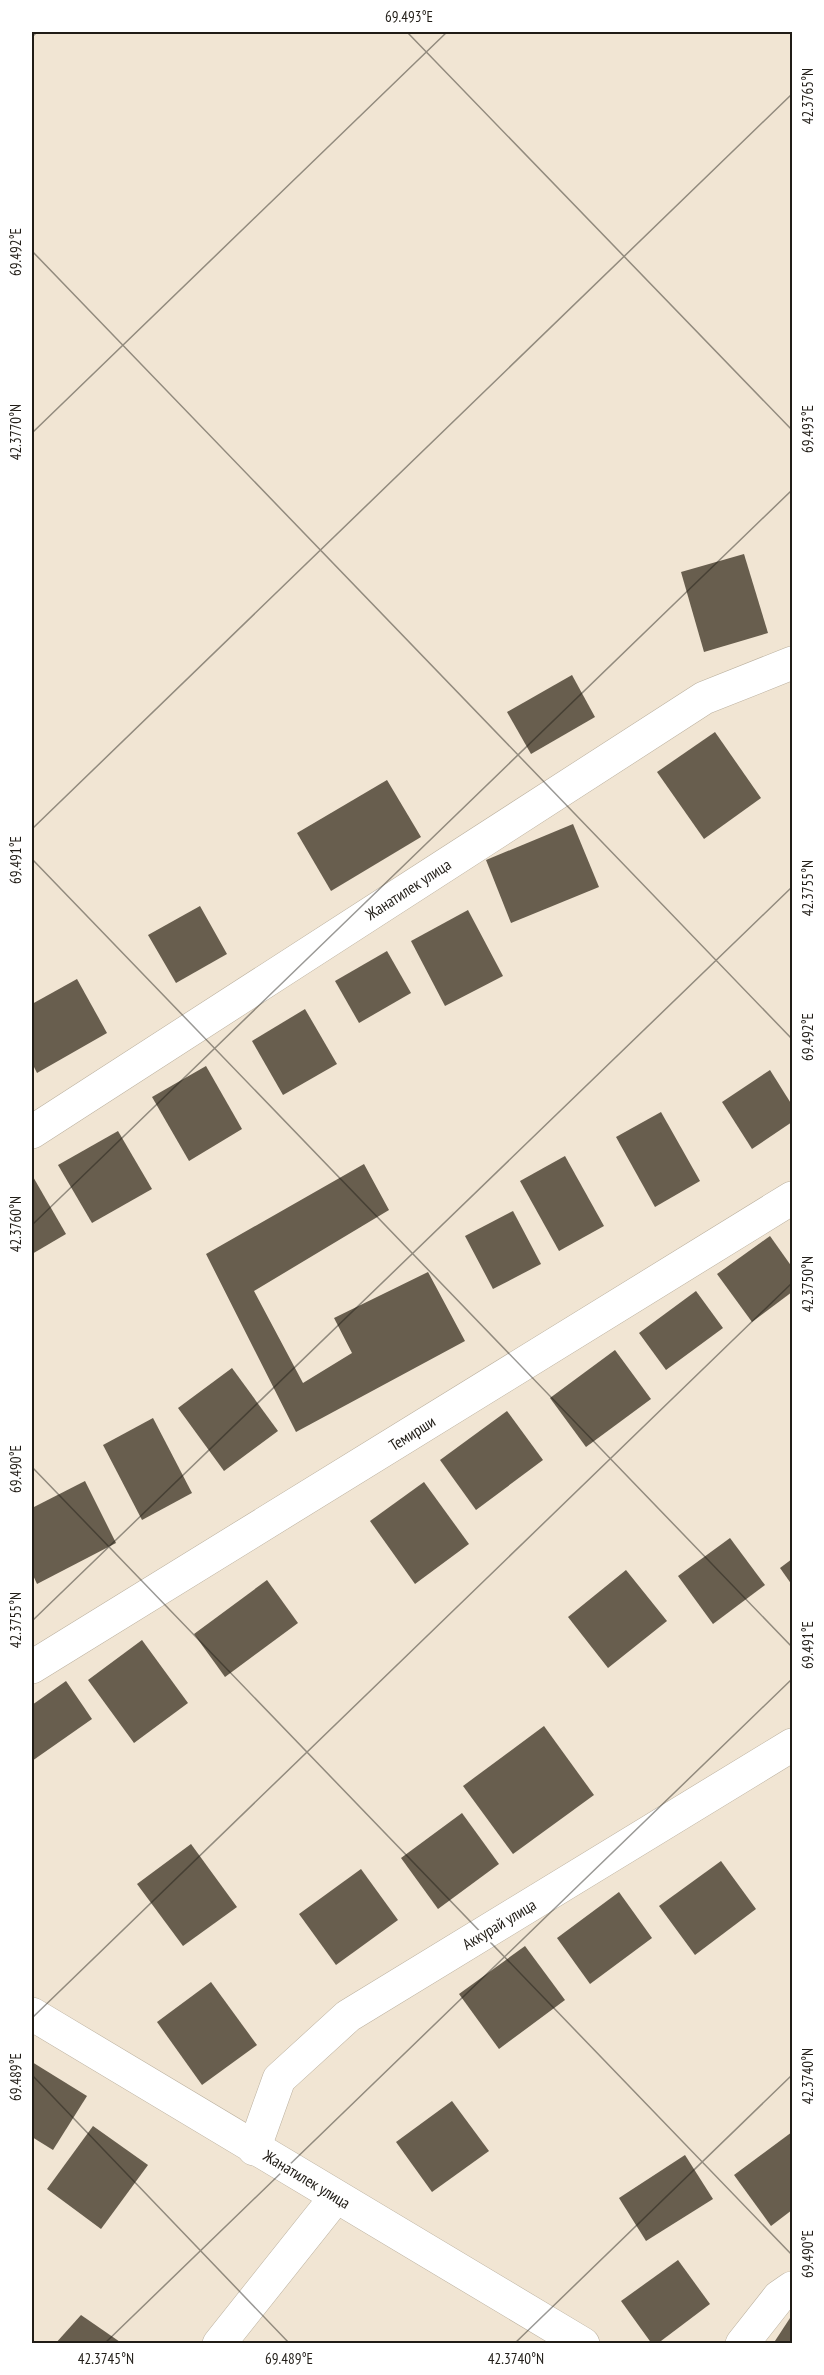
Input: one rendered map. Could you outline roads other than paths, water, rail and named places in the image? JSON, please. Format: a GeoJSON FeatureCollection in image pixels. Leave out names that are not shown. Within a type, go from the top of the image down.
{"type":"FeatureCollection","features":[{"type":"Feature","properties":{"kind":"street","name":"Жанатилек улица"},"geometry":{"type":"LineString","coordinates":[[32,1132],[704,698],[792,663]]}},
{"type":"Feature","properties":{"kind":"street","name":"Темирши"},"geometry":{"type":"LineString","coordinates":[[32,1667],[792,1198]]}},
{"type":"Feature","properties":{"kind":"street","name":"Аккурай улица"},"geometry":{"type":"LineString","coordinates":[[254,2149],[279,2079],[348,2016],[792,1745]]}},
{"type":"Feature","properties":{"kind":"street","name":"Жанатилек улица"},"geometry":{"type":"LineString","coordinates":[[32,2014],[254,2149],[583,2343]]}},
{"type":"Feature","properties":{"kind":"street"},"geometry":{"type":"LineString","coordinates":[[219,2343],[336,2197]]}},
{"type":"Feature","properties":{"kind":"street"},"geometry":{"type":"LineString","coordinates":[[742,2343],[779,2297],[792,2289]]}}]}
